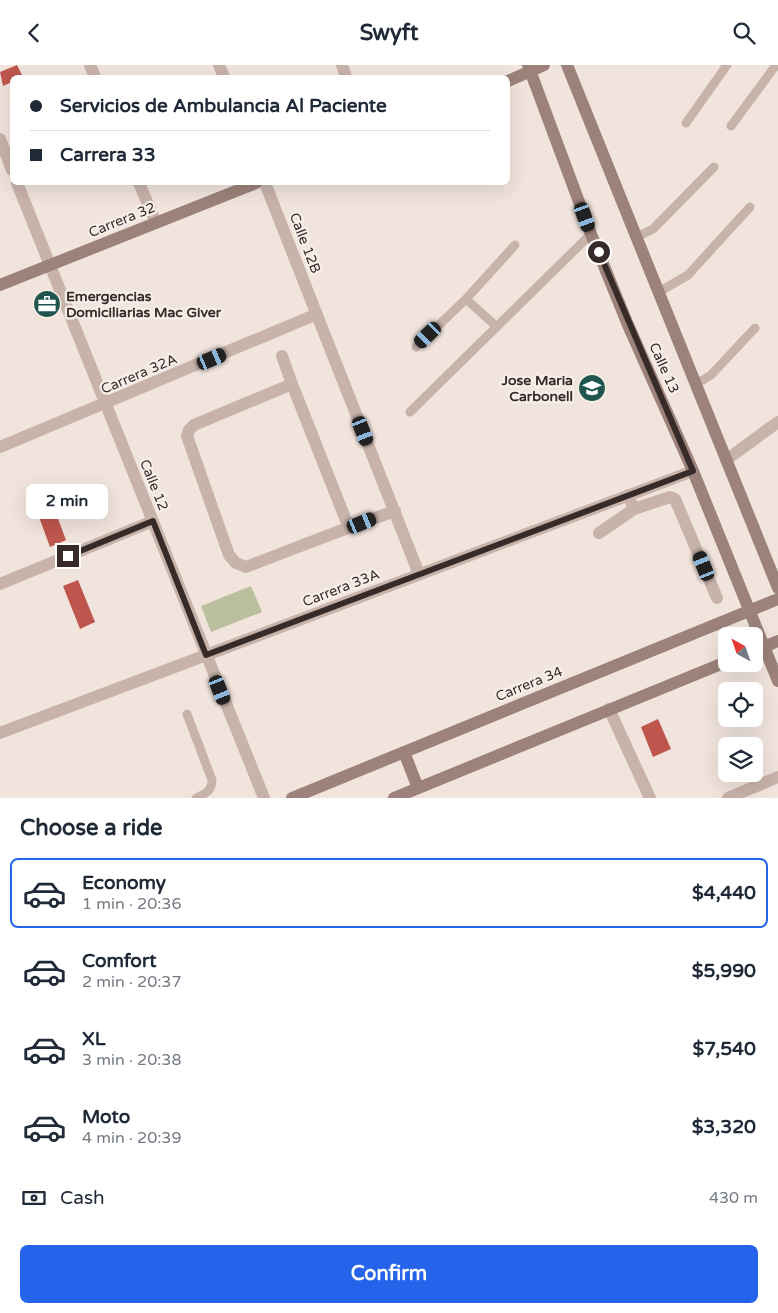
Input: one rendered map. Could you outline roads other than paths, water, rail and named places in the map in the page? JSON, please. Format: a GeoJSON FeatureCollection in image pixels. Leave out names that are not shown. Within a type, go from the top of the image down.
{"type":"FeatureCollection","features":[{"type":"Feature","properties":{"kind":"street"},"geometry":{"type":"LineString","coordinates":[[510,80],[530,68],[544,65]]}},
{"type":"Feature","properties":{"kind":"street","name":"Calle 13"},"geometry":{"type":"LineString","coordinates":[[567,65],[778,588]]}},
{"type":"Feature","properties":{"kind":"street","name":"Calle 13"},"geometry":{"type":"LineString","coordinates":[[530,68],[591,234],[628,325],[693,471],[748,610],[753,627]]}},
{"type":"Feature","properties":{"kind":"street"},"geometry":{"type":"LineString","coordinates":[[0,139],[10,165]]}},
{"type":"Feature","properties":{"kind":"street","name":"Calle 12"},"geometry":{"type":"LineString","coordinates":[[18,185],[264,798]]}},
{"type":"Feature","properties":{"kind":"street"},"geometry":{"type":"LineString","coordinates":[[140,185],[156,223]]}},
{"type":"Feature","properties":{"kind":"street","name":"Carrera 32"},"geometry":{"type":"LineString","coordinates":[[0,285],[251,185]]}},
{"type":"Feature","properties":{"kind":"street","name":"Calle 12B"},"geometry":{"type":"LineString","coordinates":[[266,185],[419,574]]}},
{"type":"Feature","properties":{"kind":"street","name":"Carrera 32A"},"geometry":{"type":"LineString","coordinates":[[0,447],[317,314]]}},
{"type":"Feature","properties":{"kind":"street"},"geometry":{"type":"LineString","coordinates":[[282,356],[349,528]]}},
{"type":"Feature","properties":{"kind":"street"},"geometry":{"type":"LineString","coordinates":[[292,383],[194,425],[189,430],[187,436],[229,555],[236,563],[246,567],[395,511]]}},
{"type":"Feature","properties":{"kind":"street"},"geometry":{"type":"LineString","coordinates":[[726,460],[778,422]]}},
{"type":"Feature","properties":{"kind":"street","name":"Carrera 33A"},"geometry":{"type":"LineString","coordinates":[[0,733],[693,471]]}},
{"type":"Feature","properties":{"kind":"street"},"geometry":{"type":"LineString","coordinates":[[628,495],[634,509]]}},
{"type":"Feature","properties":{"kind":"street"},"geometry":{"type":"LineString","coordinates":[[599,533],[634,509],[670,497],[675,499],[717,598]]}},
{"type":"Feature","properties":{"kind":"street"},"geometry":{"type":"LineString","coordinates":[[0,584],[153,521]]}},
{"type":"Feature","properties":{"kind":"street","name":"Carrera 34"},"geometry":{"type":"LineString","coordinates":[[292,798],[778,599]]}},
{"type":"Feature","properties":{"kind":"street"},"geometry":{"type":"LineString","coordinates":[[763,647],[778,641]]}},
{"type":"Feature","properties":{"kind":"street","name":"Calle 13"},"geometry":{"type":"LineString","coordinates":[[763,656],[778,681]]}},
{"type":"Feature","properties":{"kind":"street"},"geometry":{"type":"LineString","coordinates":[[394,798],[718,665]]}},
{"type":"Feature","properties":{"kind":"street"},"geometry":{"type":"LineString","coordinates":[[609,709],[650,798]]}},
{"type":"Feature","properties":{"kind":"street"},"geometry":{"type":"LineString","coordinates":[[404,752],[418,788]]}},
{"type":"Feature","properties":{"kind":"street"},"geometry":{"type":"LineString","coordinates":[[728,798],[778,777]]}},
{"type":"Feature","properties":{"kind":"lane"},"geometry":{"type":"LineString","coordinates":[[686,123],[727,65]]}},
{"type":"Feature","properties":{"kind":"lane"},"geometry":{"type":"LineString","coordinates":[[731,126],[776,65]]}},
{"type":"Feature","properties":{"kind":"lane"},"geometry":{"type":"LineString","coordinates":[[637,237],[653,229],[714,167]]}},
{"type":"Feature","properties":{"kind":"lane"},"geometry":{"type":"LineString","coordinates":[[659,292],[688,275],[750,207]]}},
{"type":"Feature","properties":{"kind":"lane"},"geometry":{"type":"LineString","coordinates":[[410,413],[591,234]]}},
{"type":"Feature","properties":{"kind":"lane"},"geometry":{"type":"LineString","coordinates":[[416,347],[466,299],[515,245]]}},
{"type":"Feature","properties":{"kind":"lane"},"geometry":{"type":"LineString","coordinates":[[466,299],[497,327]]}},
{"type":"Feature","properties":{"kind":"lane"},"geometry":{"type":"LineString","coordinates":[[696,384],[711,375],[755,328]]}},
{"type":"Feature","properties":{"kind":"lane"},"geometry":{"type":"LineString","coordinates":[[187,714],[212,780],[212,786],[208,792],[196,798]]}},
{"type":"Feature","properties":{"kind":"place","name":"Emergencias Domiciliarias Mac Giver"},"geometry":{"type":"Point","coordinates":[47,304]}},
{"type":"Feature","properties":{"kind":"place","name":"Jose Maria Carbonell"},"geometry":{"type":"Point","coordinates":[592,388]}}]}
